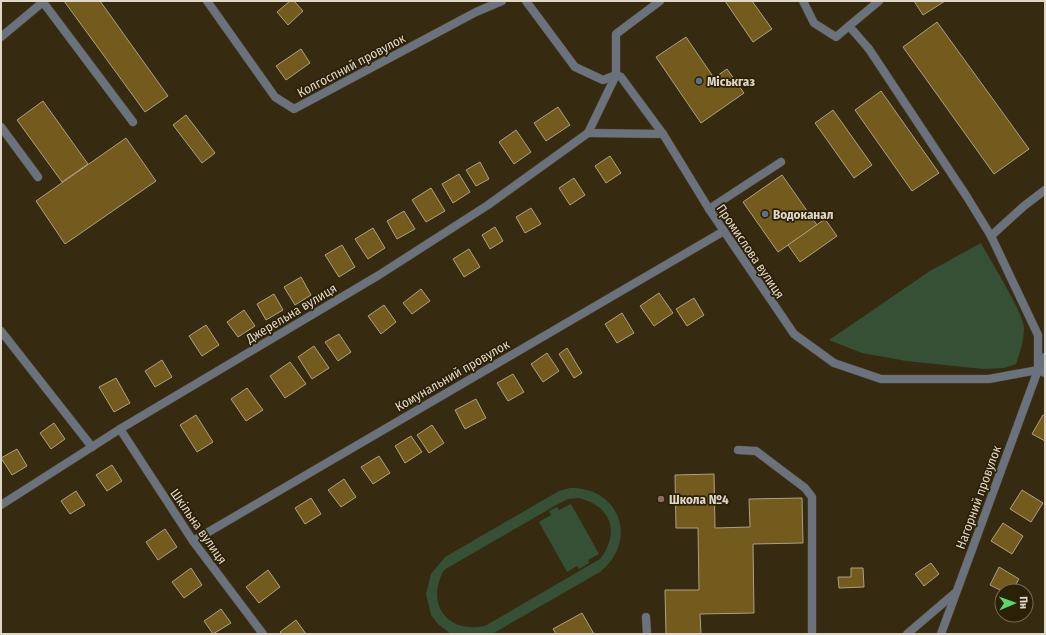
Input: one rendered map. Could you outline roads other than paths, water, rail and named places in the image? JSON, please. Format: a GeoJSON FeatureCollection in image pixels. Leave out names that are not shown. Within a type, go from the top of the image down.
{"type":"FeatureCollection","features":[{"type":"Feature","properties":{"kind":"street","name":"Колгоспний провулок"},"geometry":{"type":"LineString","coordinates":[[207,1],[275,97],[294,109],[476,12],[502,1]]}},
{"type":"Feature","properties":{"kind":"street"},"geometry":{"type":"LineString","coordinates":[[526,1],[576,67],[603,80],[616,75]]}},
{"type":"Feature","properties":{"kind":"street"},"geometry":{"type":"LineString","coordinates":[[660,1],[616,34],[616,75],[588,133],[663,134]]}},
{"type":"Feature","properties":{"kind":"street"},"geometry":{"type":"LineString","coordinates":[[803,1],[814,23],[836,37],[880,1]]}},
{"type":"Feature","properties":{"kind":"street"},"geometry":{"type":"LineString","coordinates":[[1,37],[42,2],[133,122]]}},
{"type":"Feature","properties":{"kind":"street"},"geometry":{"type":"LineString","coordinates":[[849,26],[869,49],[968,197],[991,236],[1038,335],[1041,372]]}},
{"type":"Feature","properties":{"kind":"street","name":"Промислова вулиця"},"geometry":{"type":"LineString","coordinates":[[616,75],[621,77],[663,134],[708,209],[794,334],[834,363],[881,379],[989,379],[1041,372]]}},
{"type":"Feature","properties":{"kind":"street"},"geometry":{"type":"LineString","coordinates":[[1,127],[38,177]]}},
{"type":"Feature","properties":{"kind":"street","name":"Джерельна вулиця"},"geometry":{"type":"LineString","coordinates":[[1,505],[120,429],[379,275],[488,205],[588,133]]}},
{"type":"Feature","properties":{"kind":"street"},"geometry":{"type":"LineString","coordinates":[[708,209],[781,162]]}},
{"type":"Feature","properties":{"kind":"street"},"geometry":{"type":"LineString","coordinates":[[991,236],[1024,206],[1045,190]]}},
{"type":"Feature","properties":{"kind":"street","name":"Комунальний провулок"},"geometry":{"type":"LineString","coordinates":[[193,541],[724,231]]}},
{"type":"Feature","properties":{"kind":"street"},"geometry":{"type":"LineString","coordinates":[[1,331],[92,447]]}},
{"type":"Feature","properties":{"kind":"street"},"geometry":{"type":"LineString","coordinates":[[1041,372],[1045,357]]}},
{"type":"Feature","properties":{"kind":"street","name":"Нагорний провулок"},"geometry":{"type":"LineString","coordinates":[[942,634],[955,593],[1041,372]]}},
{"type":"Feature","properties":{"kind":"street","name":"Шкільна вулиця"},"geometry":{"type":"LineString","coordinates":[[120,429],[193,541],[263,634]]}},
{"type":"Feature","properties":{"kind":"street"},"geometry":{"type":"LineString","coordinates":[[738,450],[756,451],[805,488],[812,497],[812,634]]}},
{"type":"Feature","properties":{"kind":"street"},"geometry":{"type":"LineString","coordinates":[[907,634],[955,593]]}},
{"type":"Feature","properties":{"kind":"street"},"geometry":{"type":"LineString","coordinates":[[646,617],[647,634]]}},
{"type":"Feature","properties":{"kind":"place","name":"Міськгаз"},"geometry":{"type":"Point","coordinates":[699,81]}},
{"type":"Feature","properties":{"kind":"place","name":"Водоканал"},"geometry":{"type":"Point","coordinates":[765,214]}},
{"type":"Feature","properties":{"kind":"place","name":"Школа №4"},"geometry":{"type":"Point","coordinates":[661,499]}}]}
